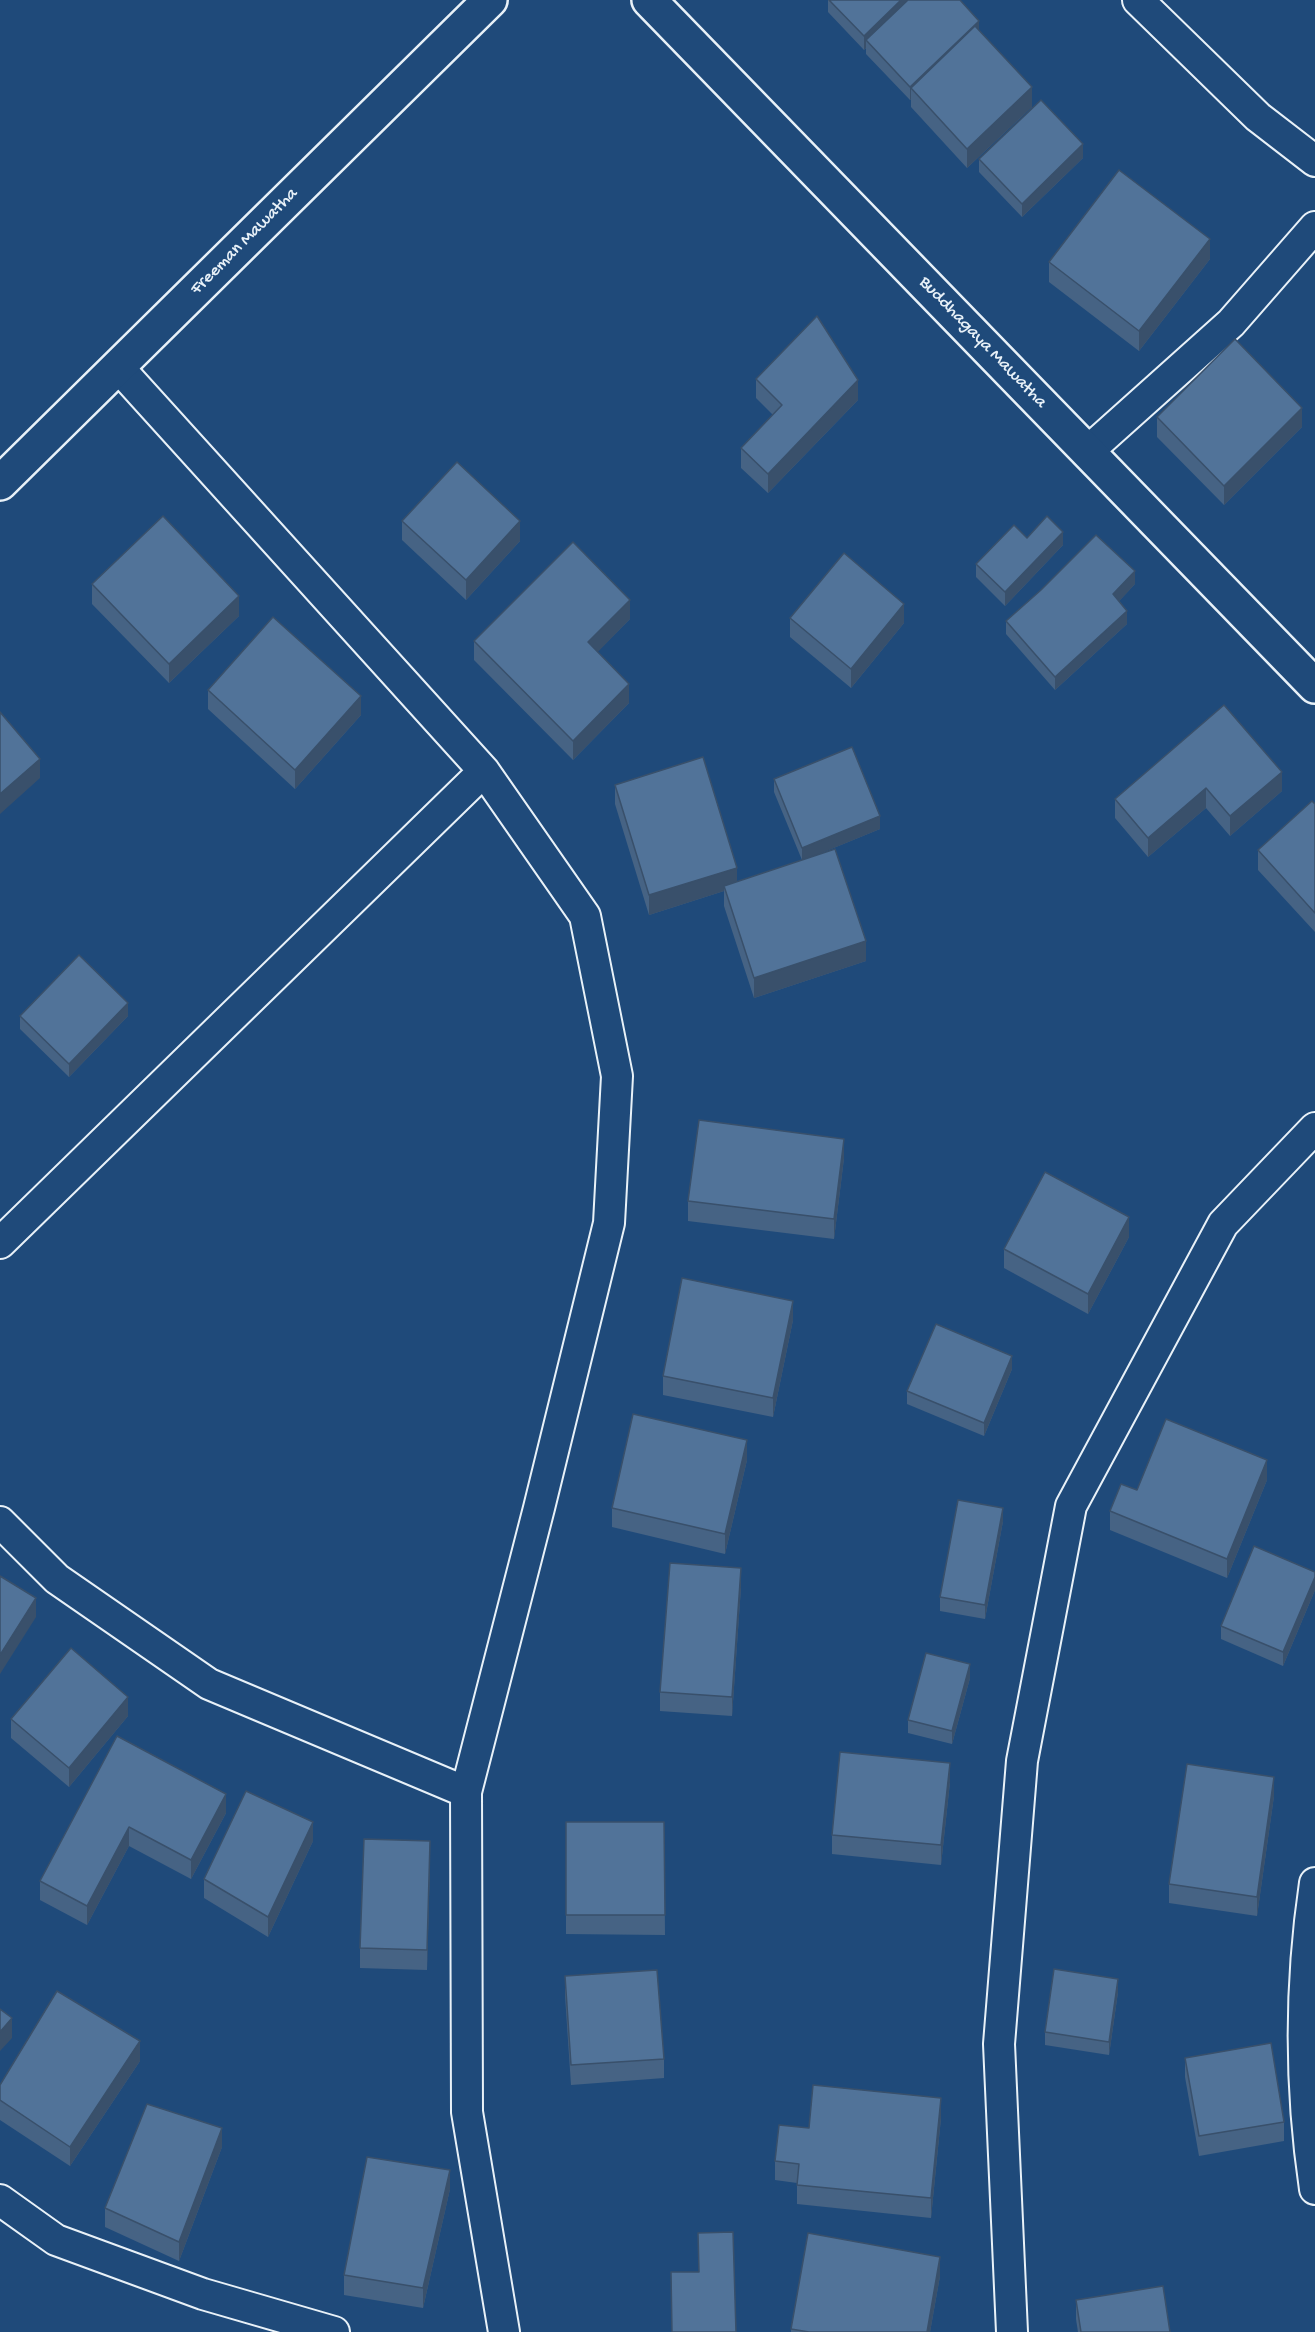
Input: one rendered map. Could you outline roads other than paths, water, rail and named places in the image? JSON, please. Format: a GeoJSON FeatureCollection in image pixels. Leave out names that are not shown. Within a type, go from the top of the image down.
{"type":"FeatureCollection","features":[{"type":"Feature","properties":{"kind":"main road","name":"Freeman Mawatha"},"geometry":{"type":"LineString","coordinates":[[0,483],[490,0]]}},
{"type":"Feature","properties":{"kind":"main road","name":"Buddhagaya Mawatha"},"geometry":{"type":"LineString","coordinates":[[650,0],[1315,686]]}},
{"type":"Feature","properties":{"kind":"street"},"geometry":{"type":"LineString","coordinates":[[1138,0],[1258,117],[1315,161]]}},
{"type":"Feature","properties":{"kind":"street"},"geometry":{"type":"LineString","coordinates":[[1087,452],[1231,323],[1315,227]]}},
{"type":"Feature","properties":{"kind":"street"},"geometry":{"type":"LineString","coordinates":[[118,367],[484,771],[585,915],[617,1076],[609,1222],[537,1519],[466,1792],[467,2112],[504,2332]]}},
{"type":"Feature","properties":{"kind":"street"},"geometry":{"type":"LineString","coordinates":[[0,1244],[484,771]]}},
{"type":"Feature","properties":{"kind":"street"},"geometry":{"type":"LineString","coordinates":[[1012,2332],[999,2044],[1022,1761],[1071,1506],[1223,1224],[1315,1128]]}},
{"type":"Feature","properties":{"kind":"street"},"geometry":{"type":"LineString","coordinates":[[0,1522],[57,1579],[209,1684],[466,1792]]}},
{"type":"Feature","properties":{"kind":"street"},"geometry":{"type":"LineString","coordinates":[[1314,1896],[1305,1968],[1305,2089],[1315,2188]]}},
{"type":"Feature","properties":{"kind":"street"},"geometry":{"type":"LineString","coordinates":[[0,2200],[56,2240],[203,2294],[334,2332]]}}]}
